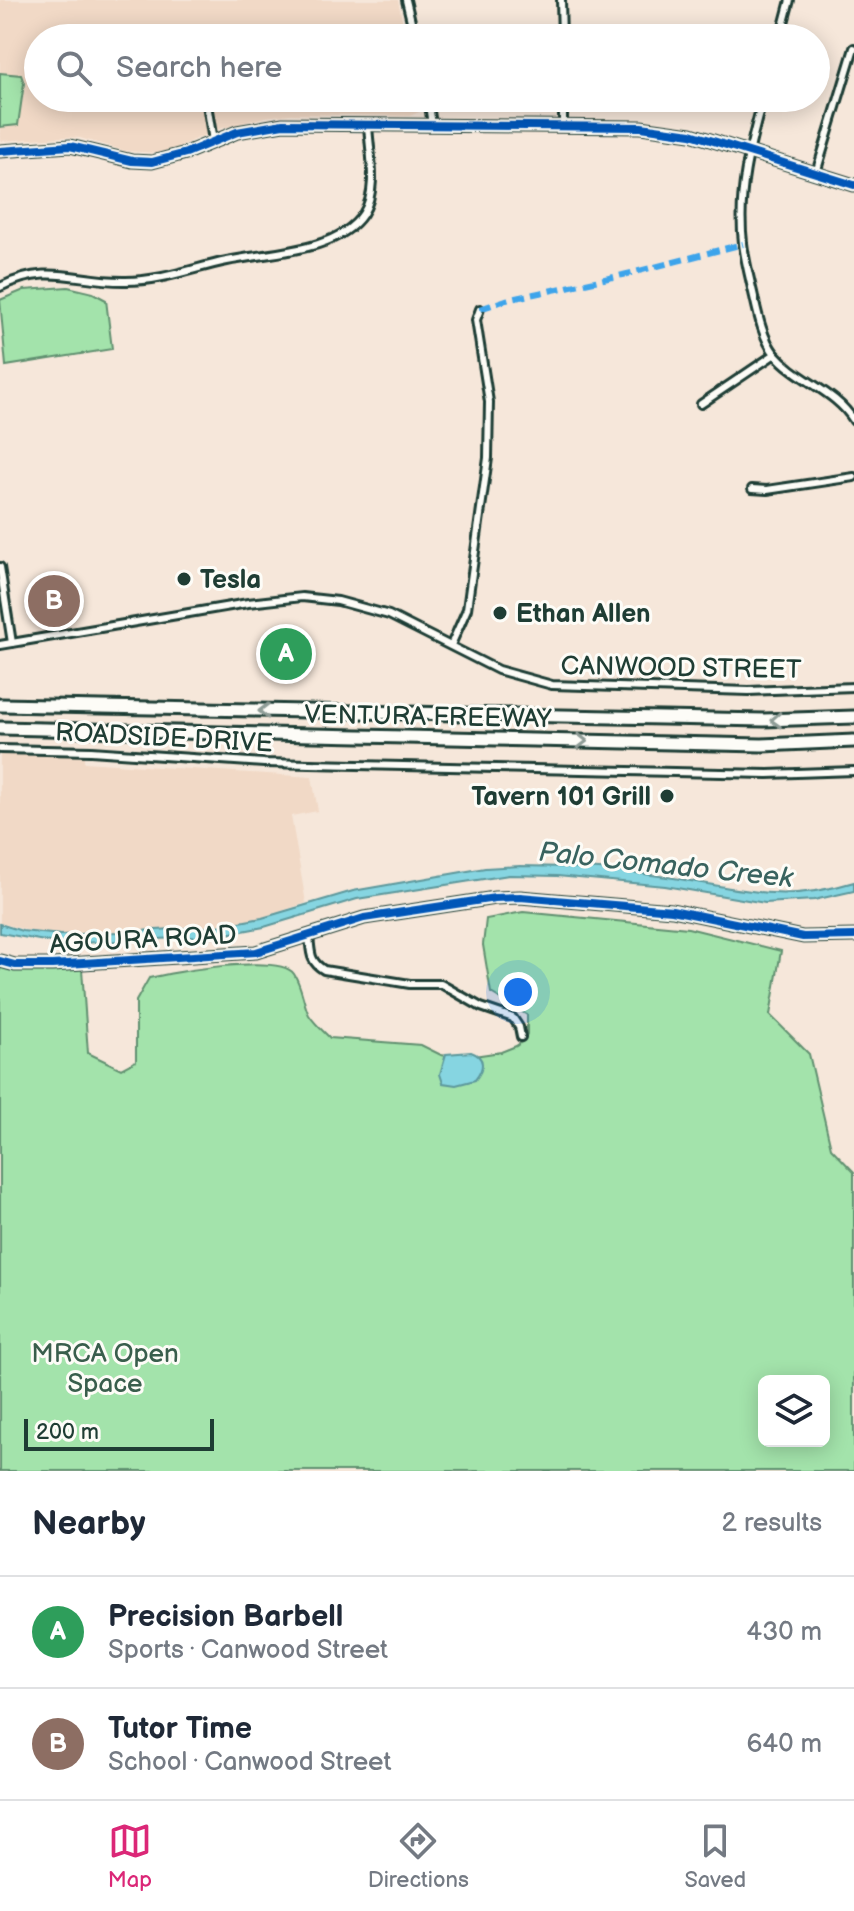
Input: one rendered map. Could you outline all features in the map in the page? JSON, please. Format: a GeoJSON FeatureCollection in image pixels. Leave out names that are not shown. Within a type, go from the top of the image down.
{"type":"FeatureCollection","features":[{"type":"Feature","properties":{"kind":"highway","name":"VENTURA FREEWAY"},"geometry":{"type":"LineString","coordinates":[[0,705],[734,720],[854,717]]}},
{"type":"Feature","properties":{"kind":"highway","name":"VENTURA FREEWAY"},"geometry":{"type":"LineString","coordinates":[[0,728],[762,745],[854,743]]}},
{"type":"Feature","properties":{"kind":"street"},"geometry":{"type":"LineString","coordinates":[[406,0],[412,24]]}},
{"type":"Feature","properties":{"kind":"street"},"geometry":{"type":"LineString","coordinates":[[561,0],[562,24]]}},
{"type":"Feature","properties":{"kind":"street"},"geometry":{"type":"LineString","coordinates":[[784,24],[790,0]]}},
{"type":"Feature","properties":{"kind":"street"},"geometry":{"type":"LineString","coordinates":[[816,173],[854,48]]}},
{"type":"Feature","properties":{"kind":"street"},"geometry":{"type":"LineString","coordinates":[[208,112],[213,141]]}},
{"type":"Feature","properties":{"kind":"street"},"geometry":{"type":"LineString","coordinates":[[430,112],[432,125]]}},
{"type":"Feature","properties":{"kind":"street"},"geometry":{"type":"LineString","coordinates":[[563,112],[563,126]]}},
{"type":"Feature","properties":{"kind":"street"},"geometry":{"type":"LineString","coordinates":[[759,112],[741,204],[743,244],[760,320],[775,354],[837,402],[854,421]]}},
{"type":"Feature","properties":{"kind":"street"},"geometry":{"type":"LineString","coordinates":[[0,151],[70,146],[132,161],[152,162],[186,153],[237,132],[283,124],[664,129],[854,185]]}},
{"type":"Feature","properties":{"kind":"street"},"geometry":{"type":"LineString","coordinates":[[0,287],[38,274],[58,273],[124,282],[155,280],[228,261],[321,243],[353,225],[368,204],[371,191],[368,124]]}},
{"type":"Feature","properties":{"kind":"street"},"geometry":{"type":"LineString","coordinates":[[451,645],[467,609],[489,449],[489,402],[476,320],[480,309]]}},
{"type":"Feature","properties":{"kind":"street"},"geometry":{"type":"LineString","coordinates":[[701,404],[775,354]]}},
{"type":"Feature","properties":{"kind":"street"},"geometry":{"type":"LineString","coordinates":[[752,489],[767,490],[854,477]]}},
{"type":"Feature","properties":{"kind":"street"},"geometry":{"type":"LineString","coordinates":[[0,567],[12,643]]}},
{"type":"Feature","properties":{"kind":"street","name":"CANWOOD STREET"},"geometry":{"type":"LineString","coordinates":[[0,645],[248,603],[302,597],[368,608],[406,622],[498,670],[564,687],[749,691],[854,687]]}},
{"type":"Feature","properties":{"kind":"street","name":"ROADSIDE DRIVE"},"geometry":{"type":"LineString","coordinates":[[0,749],[341,765],[775,774],[854,771]]}},
{"type":"Feature","properties":{"kind":"street","name":"AGOURA ROAD"},"geometry":{"type":"LineString","coordinates":[[0,961],[43,965],[256,952],[364,918],[520,897],[672,910],[803,937],[854,936]]}},
{"type":"Feature","properties":{"kind":"street"},"geometry":{"type":"LineString","coordinates":[[309,936],[311,957],[324,970],[410,984],[441,984],[481,1007],[513,1018],[521,1037]]}},
{"type":"Feature","properties":{"kind":"shaded area"},"geometry":{"type":"Polygon","coordinates":[[[0,0],[398,0],[403,24],[24,24],[24,112],[419,112],[410,116],[290,114],[265,117],[219,129],[176,148],[156,153],[125,151],[80,138],[0,141],[0,0]]]}},
{"type":"Feature","properties":{"kind":"shaded area"},"geometry":{"type":"Polygon","coordinates":[[[0,754],[84,756],[84,762],[312,777],[318,811],[291,816],[306,903],[261,918],[206,927],[73,935],[42,934],[0,923],[0,754]]]}},
{"type":"Feature","properties":{"kind":"green space"},"geometry":{"type":"Polygon","coordinates":[[[0,73],[21,75],[24,83],[18,125],[0,127],[0,73]]]}},
{"type":"Feature","properties":{"kind":"green space"},"geometry":{"type":"Polygon","coordinates":[[[68,287],[93,293],[106,300],[112,349],[6,366],[0,300],[24,290],[68,287]]]}},
{"type":"Feature","properties":{"kind":"green space","name":"MRCA Open Space"},"geometry":{"type":"Polygon","coordinates":[[[523,912],[688,928],[781,951],[770,1015],[809,1054],[831,1148],[854,1172],[854,1471],[0,1471],[0,966],[82,969],[88,1053],[121,1069],[136,1061],[136,1001],[149,978],[248,964],[285,968],[294,974],[309,1015],[330,1038],[421,1045],[441,1055],[460,1058],[501,1052],[516,1046],[527,1034],[527,1015],[491,993],[483,945],[486,919],[523,912]]]}},
{"type":"Feature","properties":{"kind":"water"},"geometry":{"type":"Polygon","coordinates":[[[520,866],[631,872],[760,892],[803,892],[854,882],[854,891],[814,900],[765,903],[665,886],[509,875],[357,899],[264,927],[216,936],[61,944],[0,933],[0,924],[22,931],[61,935],[212,927],[262,918],[353,891],[485,868],[520,866]]]}},
{"type":"Feature","properties":{"kind":"water"},"geometry":{"type":"Polygon","coordinates":[[[471,1052],[479,1057],[482,1064],[475,1080],[456,1085],[443,1083],[440,1074],[446,1054],[471,1052]]]}},
{"type":"Feature","properties":{"kind":"marked path"},"geometry":{"type":"LineString","coordinates":[[480,309],[506,300],[623,275],[743,244]]}},
{"type":"Feature","properties":{"kind":"cycle path"},"geometry":{"type":"LineString","coordinates":[[0,151],[70,146],[132,161],[152,162],[186,153],[237,132],[283,124],[641,127],[691,134],[854,185]]}},
{"type":"Feature","properties":{"kind":"cycle path"},"geometry":{"type":"LineString","coordinates":[[0,961],[15,965],[52,965],[256,952],[364,918],[520,897],[672,910],[803,937],[854,936]]}},
{"type":"Feature","properties":{"kind":"place","name":"Tesla"},"geometry":{"type":"Point","coordinates":[184,579]}},
{"type":"Feature","properties":{"kind":"place","name":"Tutor Time"},"geometry":{"type":"Point","coordinates":[54,601]}},
{"type":"Feature","properties":{"kind":"place","name":"Ethan Allen"},"geometry":{"type":"Point","coordinates":[500,613]}},
{"type":"Feature","properties":{"kind":"place","name":"Precision Barbell"},"geometry":{"type":"Point","coordinates":[286,654]}},
{"type":"Feature","properties":{"kind":"place","name":"Tavern 101 Grill"},"geometry":{"type":"Point","coordinates":[667,796]}},
{"type":"Feature","properties":{"kind":"water label","name":"Palo Comado Creek"},"geometry":{"type":"Point","coordinates":[666,864]}}]}
